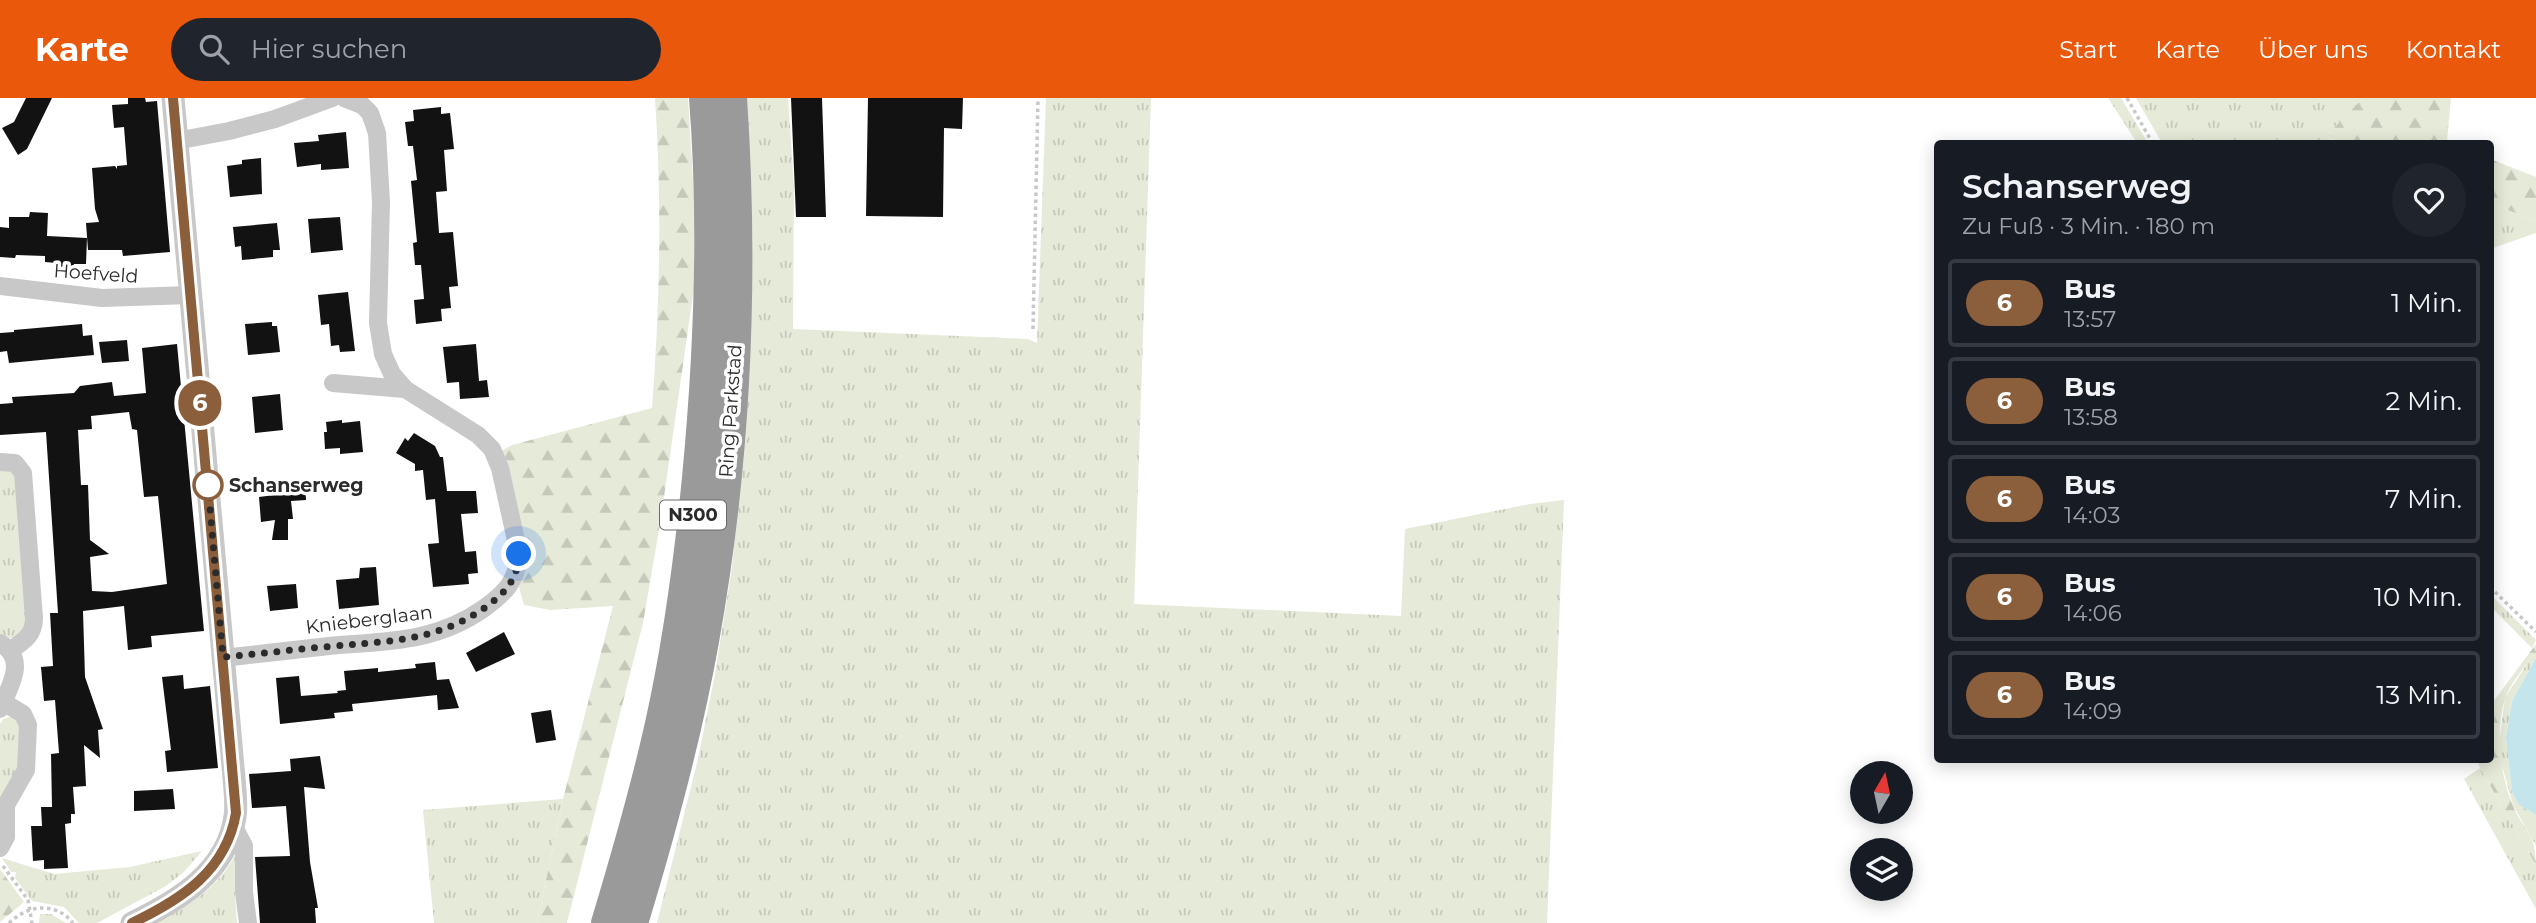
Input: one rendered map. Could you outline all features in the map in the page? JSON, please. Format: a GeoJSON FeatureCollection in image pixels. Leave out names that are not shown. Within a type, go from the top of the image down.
{"type":"FeatureCollection","features":[{"type":"Feature","properties":{"kind":"highway","name":"Ring Parkstad"},"geometry":{"type":"LineString","coordinates":[[606,923],[661,721],[692,530],[703,411],[708,302],[709,203],[704,98]]}},
{"type":"Feature","properties":{"kind":"highway","name":"Ring Parkstad"},"geometry":{"type":"LineString","coordinates":[[633,923],[681,744],[704,641],[716,558],[733,389],[737,304],[737,210],[732,98]]}},
{"type":"Feature","properties":{"kind":"street"},"geometry":{"type":"LineString","coordinates":[[132,923],[175,900],[202,880],[218,859],[236,813],[173,98]]}},
{"type":"Feature","properties":{"kind":"street"},"geometry":{"type":"LineString","coordinates":[[176,141],[275,119],[332,98]]}},
{"type":"Feature","properties":{"kind":"street","name":"Knieberglaan"},"geometry":{"type":"LineString","coordinates":[[223,657],[426,636],[467,620],[502,596],[517,574],[519,554],[496,458],[486,441],[405,389],[388,365],[379,332],[381,202],[375,121],[362,105],[344,98]]}},
{"type":"Feature","properties":{"kind":"street","name":"Hoefveld"},"geometry":{"type":"LineString","coordinates":[[0,286],[102,298],[190,295]]}},
{"type":"Feature","properties":{"kind":"street","name":"Knieberglaan"},"geometry":{"type":"LineString","coordinates":[[333,383],[405,389]]}},
{"type":"Feature","properties":{"kind":"street"},"geometry":{"type":"LineString","coordinates":[[0,462],[15,463],[23,473],[34,618],[30,635],[6,646],[16,669],[1,706],[23,715],[28,725],[26,770],[6,805],[6,837],[0,848]]}},
{"type":"Feature","properties":{"kind":"street"},"geometry":{"type":"LineString","coordinates":[[233,825],[244,846],[244,892],[248,923]]}},
{"type":"Feature","properties":{"kind":"path"},"geometry":{"type":"LineString","coordinates":[[1033,329],[1038,98]]}},
{"type":"Feature","properties":{"kind":"path"},"geometry":{"type":"LineString","coordinates":[[2127,98],[2151,140]]}},
{"type":"Feature","properties":{"kind":"path"},"geometry":{"type":"LineString","coordinates":[[2494,591],[2536,632]]}},
{"type":"Feature","properties":{"kind":"path"},"geometry":{"type":"LineString","coordinates":[[0,862],[27,900],[32,923]]}},
{"type":"Feature","properties":{"kind":"path"},"geometry":{"type":"LineString","coordinates":[[9,923],[29,908],[43,907],[66,915],[73,923]]}},
{"type":"Feature","properties":{"kind":"green space"},"geometry":{"type":"Polygon","coordinates":[[[655,98],[688,98],[694,196],[694,288],[643,623],[567,923],[537,923],[563,799],[613,606],[550,610],[524,605],[519,587],[526,568],[526,554],[501,451],[512,445],[652,408],[659,253],[655,98]]]}},
{"type":"Feature","properties":{"kind":"green space"},"geometry":{"type":"Polygon","coordinates":[[[745,98],[788,98],[794,187],[793,329],[1027,339],[1037,343],[1046,98],[1151,98],[1134,604],[1401,616],[1405,529],[1530,504],[1564,500],[1547,923],[657,923],[698,759],[732,567],[739,490],[745,98]]]}},
{"type":"Feature","properties":{"kind":"green space"},"geometry":{"type":"Polygon","coordinates":[[[2108,98],[2121,98],[2146,140],[2135,140],[2108,98]]]}},
{"type":"Feature","properties":{"kind":"green space"},"geometry":{"type":"Polygon","coordinates":[[[2136,98],[2363,98],[2326,136],[2334,140],[2160,140],[2136,98]]]}},
{"type":"Feature","properties":{"kind":"green space"},"geometry":{"type":"Polygon","coordinates":[[[2363,98],[2451,98],[2447,140],[2335,140],[2326,136],[2363,98]]]}},
{"type":"Feature","properties":{"kind":"green space"},"geometry":{"type":"Polygon","coordinates":[[[2494,161],[2536,177],[2536,221],[2494,205],[2494,161]]]}},
{"type":"Feature","properties":{"kind":"green space"},"geometry":{"type":"Polygon","coordinates":[[[2494,205],[2536,221],[2536,233],[2494,248],[2494,205]]]}},
{"type":"Feature","properties":{"kind":"green space"},"geometry":{"type":"Polygon","coordinates":[[[0,467],[17,476],[26,629],[11,638],[0,635],[0,467]]]}},
{"type":"Feature","properties":{"kind":"green space"},"geometry":{"type":"Polygon","coordinates":[[[2494,598],[2536,640],[2532,648],[2494,610],[2494,598]]]}},
{"type":"Feature","properties":{"kind":"green space"},"geometry":{"type":"Polygon","coordinates":[[[2536,644],[2536,654],[2518,675],[2505,699],[2500,724],[2500,752],[2509,794],[2532,839],[2536,865],[2478,763],[2494,763],[2494,701],[2536,644]]]}},
{"type":"Feature","properties":{"kind":"green space"},"geometry":{"type":"Polygon","coordinates":[[[2536,654],[2512,701],[2506,737],[2512,792],[2519,805],[2536,815],[2536,846],[2513,805],[2498,751],[2505,698],[2536,654]]]}},
{"type":"Feature","properties":{"kind":"green space"},"geometry":{"type":"Polygon","coordinates":[[[13,716],[19,721],[20,767],[0,802],[0,724],[3,719],[13,716]]]}},
{"type":"Feature","properties":{"kind":"green space"},"geometry":{"type":"Polygon","coordinates":[[[2480,768],[2536,865],[2536,909],[2464,779],[2480,768]]]}},
{"type":"Feature","properties":{"kind":"green space"},"geometry":{"type":"Polygon","coordinates":[[[563,799],[537,923],[434,923],[423,810],[563,799]]]}},
{"type":"Feature","properties":{"kind":"green space"},"geometry":{"type":"Polygon","coordinates":[[[202,851],[184,872],[166,886],[97,923],[79,923],[64,907],[32,901],[15,878],[16,872],[11,872],[2,858],[54,874],[130,867],[202,851]]]}},
{"type":"Feature","properties":{"kind":"green space"},"geometry":{"type":"Polygon","coordinates":[[[237,852],[237,923],[156,923],[202,894],[222,876],[237,852]]]}},
{"type":"Feature","properties":{"kind":"green space"},"geometry":{"type":"Polygon","coordinates":[[[0,869],[24,902],[0,922],[0,869]]]}},
{"type":"Feature","properties":{"kind":"green space"},"geometry":{"type":"Polygon","coordinates":[[[40,914],[51,914],[66,923],[39,923],[40,914]]]}},
{"type":"Feature","properties":{"kind":"water"},"geometry":{"type":"Polygon","coordinates":[[[2536,658],[2536,815],[2519,805],[2512,792],[2506,737],[2512,701],[2536,658]]]}},
{"type":"Feature","properties":{"kind":"building"},"geometry":{"type":"Polygon","coordinates":[[[26,98],[52,98],[27,149],[18,155],[2,128],[14,122],[26,98]]]}},
{"type":"Feature","properties":{"kind":"building"},"geometry":{"type":"Polygon","coordinates":[[[128,98],[145,98],[146,102],[157,101],[170,252],[123,256],[122,250],[88,250],[86,223],[99,222],[95,209],[92,168],[115,166],[117,169],[117,166],[127,165],[124,127],[114,128],[112,105],[128,104],[128,98]]]}},
{"type":"Feature","properties":{"kind":"building"},"geometry":{"type":"Polygon","coordinates":[[[791,98],[822,98],[826,217],[796,217],[791,98]]]}},
{"type":"Feature","properties":{"kind":"building"},"geometry":{"type":"Polygon","coordinates":[[[868,98],[963,98],[962,129],[944,128],[943,217],[866,216],[868,98]]]}},
{"type":"Feature","properties":{"kind":"building"},"geometry":{"type":"Polygon","coordinates":[[[441,107],[441,114],[450,113],[454,149],[444,150],[447,191],[436,192],[439,233],[453,232],[458,286],[449,287],[451,308],[441,309],[442,321],[416,324],[414,300],[424,299],[421,265],[415,265],[413,243],[417,242],[411,181],[417,180],[413,146],[408,146],[405,122],[414,121],[413,110],[441,107]]]}},
{"type":"Feature","properties":{"kind":"building"},"geometry":{"type":"Polygon","coordinates":[[[346,132],[349,168],[321,170],[321,164],[297,167],[294,143],[319,141],[318,135],[346,132]]]}},
{"type":"Feature","properties":{"kind":"building"},"geometry":{"type":"Polygon","coordinates":[[[261,158],[262,194],[230,197],[227,166],[242,164],[242,160],[261,158]]]}},
{"type":"Feature","properties":{"kind":"building"},"geometry":{"type":"Polygon","coordinates":[[[30,212],[48,213],[47,236],[87,238],[86,264],[56,267],[57,263],[45,262],[45,256],[0,257],[0,227],[9,228],[9,217],[29,217],[30,212]]]}},
{"type":"Feature","properties":{"kind":"building"},"geometry":{"type":"Polygon","coordinates":[[[340,217],[343,250],[311,253],[308,219],[340,217]]]}},
{"type":"Feature","properties":{"kind":"building"},"geometry":{"type":"Polygon","coordinates":[[[277,223],[280,250],[273,250],[273,257],[242,260],[241,246],[235,247],[233,227],[277,223]]]}},
{"type":"Feature","properties":{"kind":"building"},"geometry":{"type":"Polygon","coordinates":[[[348,292],[355,351],[340,352],[339,345],[331,346],[329,324],[321,325],[318,295],[348,292]]]}},
{"type":"Feature","properties":{"kind":"building"},"geometry":{"type":"Polygon","coordinates":[[[272,322],[272,326],[277,326],[280,352],[248,355],[245,324],[272,322]]]}},
{"type":"Feature","properties":{"kind":"building"},"geometry":{"type":"Polygon","coordinates":[[[82,324],[83,336],[92,335],[94,355],[9,363],[7,351],[0,352],[0,333],[82,324]]]}},
{"type":"Feature","properties":{"kind":"building"},"geometry":{"type":"Polygon","coordinates":[[[127,340],[129,361],[102,363],[99,342],[127,340]]]}},
{"type":"Feature","properties":{"kind":"building"},"geometry":{"type":"Polygon","coordinates":[[[177,344],[204,631],[151,636],[152,647],[128,650],[124,606],[83,611],[85,677],[103,729],[98,730],[100,758],[84,745],[86,786],[73,787],[75,814],[71,814],[71,823],[65,824],[68,868],[44,869],[44,860],[33,861],[31,826],[42,826],[41,807],[52,807],[51,754],[59,753],[55,700],[44,701],[41,667],[53,666],[50,613],[58,613],[46,432],[0,435],[0,404],[13,403],[12,397],[74,393],[80,386],[112,382],[114,396],[146,393],[142,348],[177,344]],[[129,412],[91,416],[92,429],[78,430],[81,485],[88,485],[90,540],[109,554],[90,557],[92,591],[112,592],[167,584],[158,496],[144,497],[137,430],[132,429],[129,412]]]}},
{"type":"Feature","properties":{"kind":"building"},"geometry":{"type":"Polygon","coordinates":[[[476,344],[479,381],[487,380],[489,397],[460,399],[459,382],[447,383],[443,347],[476,344]]]}},
{"type":"Feature","properties":{"kind":"building"},"geometry":{"type":"Polygon","coordinates":[[[280,394],[283,430],[255,433],[252,397],[280,394]]]}},
{"type":"Feature","properties":{"kind":"building"},"geometry":{"type":"Polygon","coordinates":[[[342,420],[342,423],[360,421],[363,452],[340,454],[340,448],[325,449],[326,422],[342,420]]]}},
{"type":"Feature","properties":{"kind":"building"},"geometry":{"type":"Polygon","coordinates":[[[414,433],[435,446],[440,457],[443,457],[447,491],[476,491],[478,513],[461,514],[465,552],[476,551],[478,573],[468,574],[469,584],[433,587],[428,544],[439,543],[435,499],[426,500],[423,470],[415,471],[415,464],[396,453],[405,438],[408,441],[414,433]]]}},
{"type":"Feature","properties":{"kind":"building"},"geometry":{"type":"Polygon","coordinates":[[[305,482],[306,500],[291,501],[293,519],[288,519],[288,540],[272,540],[275,520],[261,522],[259,497],[282,494],[281,485],[305,482]]]}},
{"type":"Feature","properties":{"kind":"building"},"geometry":{"type":"Polygon","coordinates":[[[376,567],[379,605],[339,609],[336,580],[359,578],[360,568],[376,567]]]}},
{"type":"Feature","properties":{"kind":"building"},"geometry":{"type":"Polygon","coordinates":[[[296,584],[298,608],[270,611],[267,586],[296,584]]]}},
{"type":"Feature","properties":{"kind":"building"},"geometry":{"type":"Polygon","coordinates":[[[504,632],[515,654],[476,672],[466,653],[504,632]]]}},
{"type":"Feature","properties":{"kind":"building"},"geometry":{"type":"Polygon","coordinates":[[[435,662],[437,680],[449,679],[459,708],[438,710],[437,695],[352,704],[353,711],[334,713],[335,718],[280,724],[276,678],[299,676],[301,696],[338,693],[337,691],[346,690],[344,671],[378,668],[378,672],[416,668],[415,664],[435,662]]]}},
{"type":"Feature","properties":{"kind":"building"},"geometry":{"type":"Polygon","coordinates":[[[183,675],[184,689],[210,686],[218,768],[167,772],[165,751],[171,750],[162,677],[183,675]]]}},
{"type":"Feature","properties":{"kind":"building"},"geometry":{"type":"Polygon","coordinates":[[[551,710],[556,740],[536,743],[531,713],[551,710]]]}},
{"type":"Feature","properties":{"kind":"building"},"geometry":{"type":"Polygon","coordinates":[[[320,756],[325,789],[304,787],[310,862],[318,908],[315,908],[316,923],[260,923],[255,857],[290,856],[286,806],[252,808],[249,774],[291,771],[290,759],[320,756]]]}},
{"type":"Feature","properties":{"kind":"building"},"geometry":{"type":"Polygon","coordinates":[[[173,789],[175,809],[134,811],[134,791],[173,789]]]}},
{"type":"Feature","properties":{"kind":"bus line","name":"6"},"geometry":{"type":"LineString","coordinates":[[132,923],[185,894],[208,874],[224,850],[236,813],[173,98]]}},
{"type":"Feature","properties":{"kind":"place","name":"Schanserweg"},"geometry":{"type":"Point","coordinates":[208,485]}},
{"type":"Feature","properties":{"kind":"route"},"geometry":{"type":"LineString","coordinates":[[208,485],[223,657],[426,636],[447,629],[467,620],[502,596],[517,574],[519,554]]}}]}
